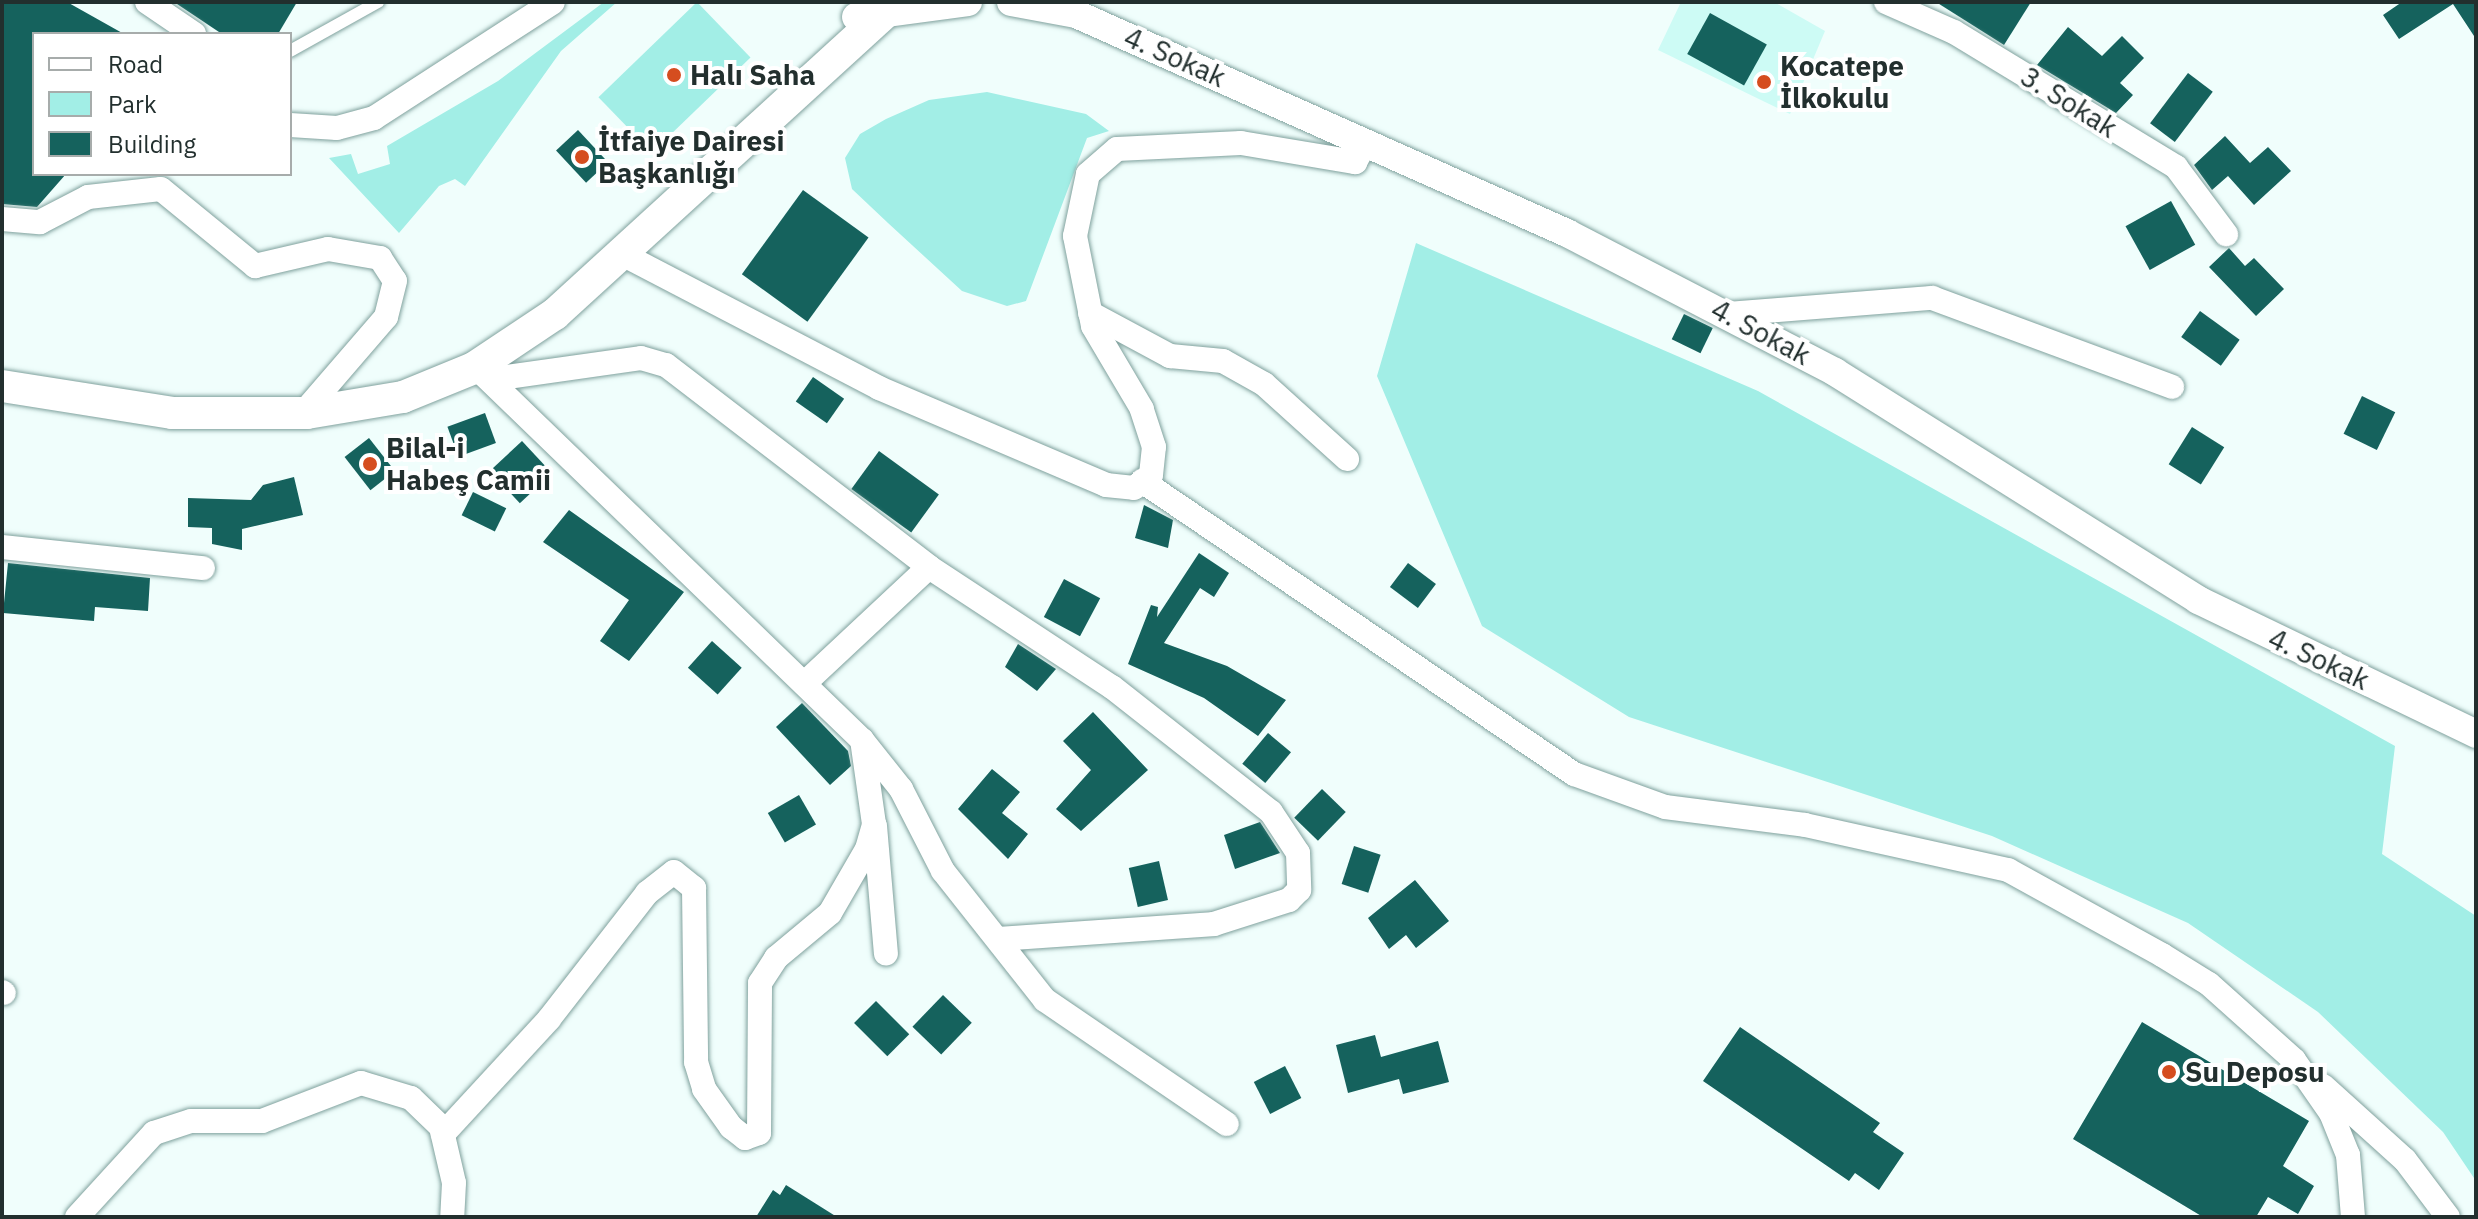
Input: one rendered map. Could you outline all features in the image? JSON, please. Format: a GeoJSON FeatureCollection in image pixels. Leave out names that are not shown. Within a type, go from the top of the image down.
{"type":"FeatureCollection","features":[{"type":"Feature","properties":{"kind":"main road"},"geometry":{"type":"LineString","coordinates":[[2,386],[172,413],[307,413],[403,397],[484,374],[555,314],[876,10]]}},
{"type":"Feature","properties":{"kind":"main road"},"geometry":{"type":"LineString","coordinates":[[2,373],[167,399],[311,404],[382,392],[449,365],[518,324],[876,10]]}},
{"type":"Feature","properties":{"kind":"street"},"geometry":{"type":"LineString","coordinates":[[147,2],[191,32]]}},
{"type":"Feature","properties":{"kind":"street"},"geometry":{"type":"LineString","coordinates":[[292,125],[337,128],[374,118],[553,2]]}},
{"type":"Feature","properties":{"kind":"street"},"geometry":{"type":"LineString","coordinates":[[876,10],[968,2]]}},
{"type":"Feature","properties":{"kind":"street","name":"4. Sokak"},"geometry":{"type":"LineString","coordinates":[[1011,2],[1069,8],[1366,143],[1727,314],[1835,372],[2198,600],[2476,734]]}},
{"type":"Feature","properties":{"kind":"street","name":"3. Sokak"},"geometry":{"type":"LineString","coordinates":[[1886,2],[1954,32],[2176,167],[2226,234]]}},
{"type":"Feature","properties":{"kind":"street"},"geometry":{"type":"LineString","coordinates":[[620,253],[879,388],[1106,485],[1142,481],[1151,475],[1154,447],[1090,313],[1075,236],[1076,202],[1088,174],[1117,149],[1241,143],[1355,162],[1366,143]]}},
{"type":"Feature","properties":{"kind":"street"},"geometry":{"type":"LineString","coordinates":[[2,219],[40,222],[88,197],[161,189],[255,266],[328,249],[380,258],[395,281],[386,317],[311,404]]}},
{"type":"Feature","properties":{"kind":"street"},"geometry":{"type":"LineString","coordinates":[[1727,314],[1932,298],[2172,387]]}},
{"type":"Feature","properties":{"kind":"street"},"geometry":{"type":"LineString","coordinates":[[1090,313],[1170,356],[1223,361],[1264,384],[1347,459]]}},
{"type":"Feature","properties":{"kind":"street"},"geometry":{"type":"LineString","coordinates":[[484,374],[641,358],[666,365],[929,567],[1112,687],[1271,812],[1298,853],[1299,890],[1289,900],[1214,924],[1000,939]]}},
{"type":"Feature","properties":{"kind":"street"},"geometry":{"type":"LineString","coordinates":[[484,374],[571,465],[807,681],[862,740],[901,789],[943,871],[1000,939],[1045,1000],[1227,1124]]}},
{"type":"Feature","properties":{"kind":"street"},"geometry":{"type":"LineString","coordinates":[[1142,481],[1574,774],[1665,807],[1805,825],[2008,870],[2209,984],[2405,1160],[2448,1217]]}},
{"type":"Feature","properties":{"kind":"street"},"geometry":{"type":"LineString","coordinates":[[2,547],[203,568]]}},
{"type":"Feature","properties":{"kind":"street"},"geometry":{"type":"LineString","coordinates":[[807,681],[929,567]]}},
{"type":"Feature","properties":{"kind":"street"},"geometry":{"type":"LineString","coordinates":[[862,740],[874,824],[886,954]]}},
{"type":"Feature","properties":{"kind":"street"},"geometry":{"type":"LineString","coordinates":[[443,1134],[549,1019],[647,893],[674,872],[694,888],[696,1062],[704,1089],[731,1127],[752,1138],[763,1124],[755,1016],[760,983],[776,958],[830,913],[874,824]]}},
{"type":"Feature","properties":{"kind":"street"},"geometry":{"type":"LineString","coordinates":[[2294,1060],[2331,1113],[2348,1155],[2353,1217]]}},
{"type":"Feature","properties":{"kind":"street"},"geometry":{"type":"LineString","coordinates":[[77,1217],[154,1133],[191,1121],[262,1121],[361,1083],[411,1098],[443,1134],[454,1183],[452,1217]]}},
{"type":"Feature","properties":{"kind":"lane"},"geometry":{"type":"LineString","coordinates":[[292,50],[378,2]]}},
{"type":"Feature","properties":{"kind":"shaded area","name":"Kocatepe İlkokulu"},"geometry":{"type":"Polygon","coordinates":[[[1681,2],[1774,2],[1825,31],[1790,114],[1658,50],[1681,2]]]}},
{"type":"Feature","properties":{"kind":"green space"},"geometry":{"type":"Polygon","coordinates":[[[604,2],[617,2],[561,51],[465,186],[455,179],[439,186],[399,233],[329,158],[351,154],[358,174],[390,164],[387,146],[498,81],[604,2]]]}},
{"type":"Feature","properties":{"kind":"green space","name":"Halı Saha"},"geometry":{"type":"Polygon","coordinates":[[[697,2],[750,57],[652,153],[598,97],[697,2]]]}},
{"type":"Feature","properties":{"kind":"green space"},"geometry":{"type":"Polygon","coordinates":[[[987,92],[1086,114],[1109,131],[1087,138],[1026,301],[1007,306],[962,291],[852,189],[845,158],[860,134],[886,119],[929,100],[987,92]]]}},
{"type":"Feature","properties":{"kind":"green space"},"geometry":{"type":"Polygon","coordinates":[[[1416,243],[1758,391],[2395,746],[2382,854],[2476,916],[2476,1181],[2443,1132],[2318,1012],[2188,923],[1992,836],[1629,717],[1482,626],[1377,376],[1416,243]]]}},
{"type":"Feature","properties":{"kind":"building"},"geometry":{"type":"Polygon","coordinates":[[[2,2],[67,2],[120,32],[32,32],[32,176],[64,176],[37,207],[2,204],[2,2]]]}},
{"type":"Feature","properties":{"kind":"building"},"geometry":{"type":"Polygon","coordinates":[[[174,2],[297,2],[279,32],[219,32],[174,2]]]}},
{"type":"Feature","properties":{"kind":"building"},"geometry":{"type":"Polygon","coordinates":[[[1936,2],[2031,2],[2004,45],[1936,2]]]}},
{"type":"Feature","properties":{"kind":"building"},"geometry":{"type":"Polygon","coordinates":[[[2402,2],[2476,2],[2476,39],[2453,4],[2399,39],[2383,15],[2402,2]]]}},
{"type":"Feature","properties":{"kind":"building"},"geometry":{"type":"Polygon","coordinates":[[[1710,13],[1767,45],[1744,86],[1687,54],[1710,13]]]}},
{"type":"Feature","properties":{"kind":"building"},"geometry":{"type":"Polygon","coordinates":[[[2068,27],[2102,56],[2122,36],[2144,58],[2120,83],[2133,95],[2116,113],[2037,65],[2068,27]]]}},
{"type":"Feature","properties":{"kind":"building"},"geometry":{"type":"Polygon","coordinates":[[[2188,73],[2213,92],[2175,142],[2150,123],[2188,73]]]}},
{"type":"Feature","properties":{"kind":"building","name":"İtfaiye Dairesi Başkanlığı"},"geometry":{"type":"Polygon","coordinates":[[[578,130],[608,162],[586,183],[556,150],[578,130]]]}},
{"type":"Feature","properties":{"kind":"building"},"geometry":{"type":"Polygon","coordinates":[[[2225,136],[2250,163],[2268,147],[2291,171],[2254,205],[2228,176],[2212,190],[2194,165],[2225,136]]]}},
{"type":"Feature","properties":{"kind":"building"},"geometry":{"type":"Polygon","coordinates":[[[803,190],[869,238],[807,322],[742,274],[803,190]]]}},
{"type":"Feature","properties":{"kind":"building"},"geometry":{"type":"Polygon","coordinates":[[[2171,201],[2195,245],[2150,270],[2126,226],[2171,201]]]}},
{"type":"Feature","properties":{"kind":"building"},"geometry":{"type":"Polygon","coordinates":[[[2229,248],[2245,266],[2254,258],[2284,289],[2256,316],[2209,267],[2229,248]]]}},
{"type":"Feature","properties":{"kind":"building"},"geometry":{"type":"Polygon","coordinates":[[[2200,311],[2240,340],[2221,366],[2181,337],[2200,311]]]}},
{"type":"Feature","properties":{"kind":"building"},"geometry":{"type":"Polygon","coordinates":[[[1684,314],[1713,328],[1700,353],[1672,339],[1684,314]]]}},
{"type":"Feature","properties":{"kind":"building"},"geometry":{"type":"Polygon","coordinates":[[[813,377],[844,399],[827,423],[796,402],[813,377]]]}},
{"type":"Feature","properties":{"kind":"building"},"geometry":{"type":"Polygon","coordinates":[[[2362,396],[2395,412],[2377,450],[2344,434],[2362,396]]]}},
{"type":"Feature","properties":{"kind":"building"},"geometry":{"type":"Polygon","coordinates":[[[485,413],[496,443],[458,457],[447,427],[485,413]]]}},
{"type":"Feature","properties":{"kind":"building"},"geometry":{"type":"Polygon","coordinates":[[[2192,427],[2224,447],[2201,484],[2169,464],[2192,427]]]}},
{"type":"Feature","properties":{"kind":"building","name":"Bilal-i Habeş Camii"},"geometry":{"type":"Polygon","coordinates":[[[369,438],[395,471],[370,490],[345,457],[369,438]]]}},
{"type":"Feature","properties":{"kind":"building"},"geometry":{"type":"Polygon","coordinates":[[[522,441],[552,473],[520,503],[490,471],[522,441]]]}},
{"type":"Feature","properties":{"kind":"building"},"geometry":{"type":"Polygon","coordinates":[[[879,451],[939,494],[911,533],[851,489],[879,451]]]}},
{"type":"Feature","properties":{"kind":"building"},"geometry":{"type":"Polygon","coordinates":[[[294,477],[303,515],[242,529],[242,550],[212,544],[212,528],[188,527],[188,498],[251,500],[263,485],[294,477]]]}},
{"type":"Feature","properties":{"kind":"building"},"geometry":{"type":"Polygon","coordinates":[[[473,492],[506,508],[495,532],[462,515],[473,492]]]}},
{"type":"Feature","properties":{"kind":"building"},"geometry":{"type":"Polygon","coordinates":[[[1144,505],[1173,520],[1168,548],[1135,538],[1144,505]]]}},
{"type":"Feature","properties":{"kind":"building"},"geometry":{"type":"Polygon","coordinates":[[[569,510],[684,592],[629,661],[600,641],[629,600],[543,542],[569,510]]]}},
{"type":"Feature","properties":{"kind":"building"},"geometry":{"type":"Polygon","coordinates":[[[1199,553],[1229,573],[1214,597],[1200,588],[1164,643],[1227,666],[1286,700],[1258,736],[1204,698],[1128,664],[1151,605],[1158,607],[1157,617],[1199,553]]]}},
{"type":"Feature","properties":{"kind":"building"},"geometry":{"type":"Polygon","coordinates":[[[8,563],[150,578],[148,611],[95,607],[94,621],[3,613],[8,563]]]}},
{"type":"Feature","properties":{"kind":"building"},"geometry":{"type":"Polygon","coordinates":[[[1408,563],[1436,584],[1418,608],[1390,587],[1408,563]]]}},
{"type":"Feature","properties":{"kind":"building"},"geometry":{"type":"Polygon","coordinates":[[[1064,579],[1100,598],[1080,636],[1044,617],[1064,579]]]}},
{"type":"Feature","properties":{"kind":"building"},"geometry":{"type":"Polygon","coordinates":[[[712,641],[742,668],[718,695],[688,668],[712,641]]]}},
{"type":"Feature","properties":{"kind":"building"},"geometry":{"type":"Polygon","coordinates":[[[1018,644],[1056,669],[1037,691],[1005,667],[1018,644]]]}},
{"type":"Feature","properties":{"kind":"building"},"geometry":{"type":"Polygon","coordinates":[[[802,703],[848,751],[851,766],[830,785],[776,727],[802,703]]]}},
{"type":"Feature","properties":{"kind":"building"},"geometry":{"type":"Polygon","coordinates":[[[1093,712],[1148,770],[1081,831],[1056,809],[1091,770],[1063,741],[1093,712]]]}},
{"type":"Feature","properties":{"kind":"building"},"geometry":{"type":"Polygon","coordinates":[[[1268,733],[1291,752],[1265,783],[1242,764],[1268,733]]]}},
{"type":"Feature","properties":{"kind":"building"},"geometry":{"type":"Polygon","coordinates":[[[992,769],[1020,792],[1002,813],[1028,834],[1008,859],[958,809],[992,769]]]}},
{"type":"Feature","properties":{"kind":"building"},"geometry":{"type":"Polygon","coordinates":[[[1322,789],[1346,812],[1318,841],[1294,818],[1322,789]]]}},
{"type":"Feature","properties":{"kind":"building"},"geometry":{"type":"Polygon","coordinates":[[[799,795],[816,824],[785,842],[768,813],[799,795]]]}},
{"type":"Feature","properties":{"kind":"building"},"geometry":{"type":"Polygon","coordinates":[[[1260,822],[1280,853],[1235,869],[1224,835],[1260,822]]]}},
{"type":"Feature","properties":{"kind":"building"},"geometry":{"type":"Polygon","coordinates":[[[1354,846],[1381,855],[1368,893],[1342,884],[1354,846]]]}},
{"type":"Feature","properties":{"kind":"building"},"geometry":{"type":"Polygon","coordinates":[[[1159,861],[1168,900],[1138,907],[1129,868],[1159,861]]]}},
{"type":"Feature","properties":{"kind":"building"},"geometry":{"type":"Polygon","coordinates":[[[1415,880],[1449,921],[1416,948],[1406,935],[1389,949],[1368,918],[1415,880]]]}},
{"type":"Feature","properties":{"kind":"building"},"geometry":{"type":"Polygon","coordinates":[[[943,995],[972,1023],[941,1054],[912,1027],[943,995]]]}},
{"type":"Feature","properties":{"kind":"building"},"geometry":{"type":"Polygon","coordinates":[[[876,1001],[909,1034],[887,1056],[854,1023],[876,1001]]]}},
{"type":"Feature","properties":{"kind":"building","name":"Su Deposu"},"geometry":{"type":"Polygon","coordinates":[[[2142,1022],[2309,1121],[2283,1166],[2314,1186],[2298,1214],[2268,1197],[2256,1217],[2203,1217],[2073,1139],[2142,1022]]]}},
{"type":"Feature","properties":{"kind":"building"},"geometry":{"type":"Polygon","coordinates":[[[1740,1027],[1880,1123],[1873,1132],[1904,1153],[1879,1190],[1855,1173],[1849,1181],[1703,1081],[1740,1027]]]}},
{"type":"Feature","properties":{"kind":"building"},"geometry":{"type":"Polygon","coordinates":[[[1375,1035],[1381,1057],[1438,1041],[1449,1082],[1403,1094],[1399,1079],[1348,1093],[1336,1045],[1375,1035]]]}},
{"type":"Feature","properties":{"kind":"building"},"geometry":{"type":"Polygon","coordinates":[[[1285,1066],[1301,1098],[1270,1114],[1254,1082],[1285,1066]]]}},
{"type":"Feature","properties":{"kind":"building"},"geometry":{"type":"Polygon","coordinates":[[[786,1185],[837,1217],[756,1217],[773,1190],[780,1195],[786,1185]]]}},
{"type":"Feature","properties":{"kind":"place","name":"Halı Saha"},"geometry":{"type":"Point","coordinates":[674,75]}},
{"type":"Feature","properties":{"kind":"place","name":"Kocatepe İlkokulu"},"geometry":{"type":"Point","coordinates":[1764,82]}},
{"type":"Feature","properties":{"kind":"place","name":"İtfaiye Dairesi Başkanlığı"},"geometry":{"type":"Point","coordinates":[582,157]}},
{"type":"Feature","properties":{"kind":"place","name":"Bilal-i Habeş Camii"},"geometry":{"type":"Point","coordinates":[370,464]}},
{"type":"Feature","properties":{"kind":"place","name":"Su Deposu"},"geometry":{"type":"Point","coordinates":[2169,1072]}}]}
